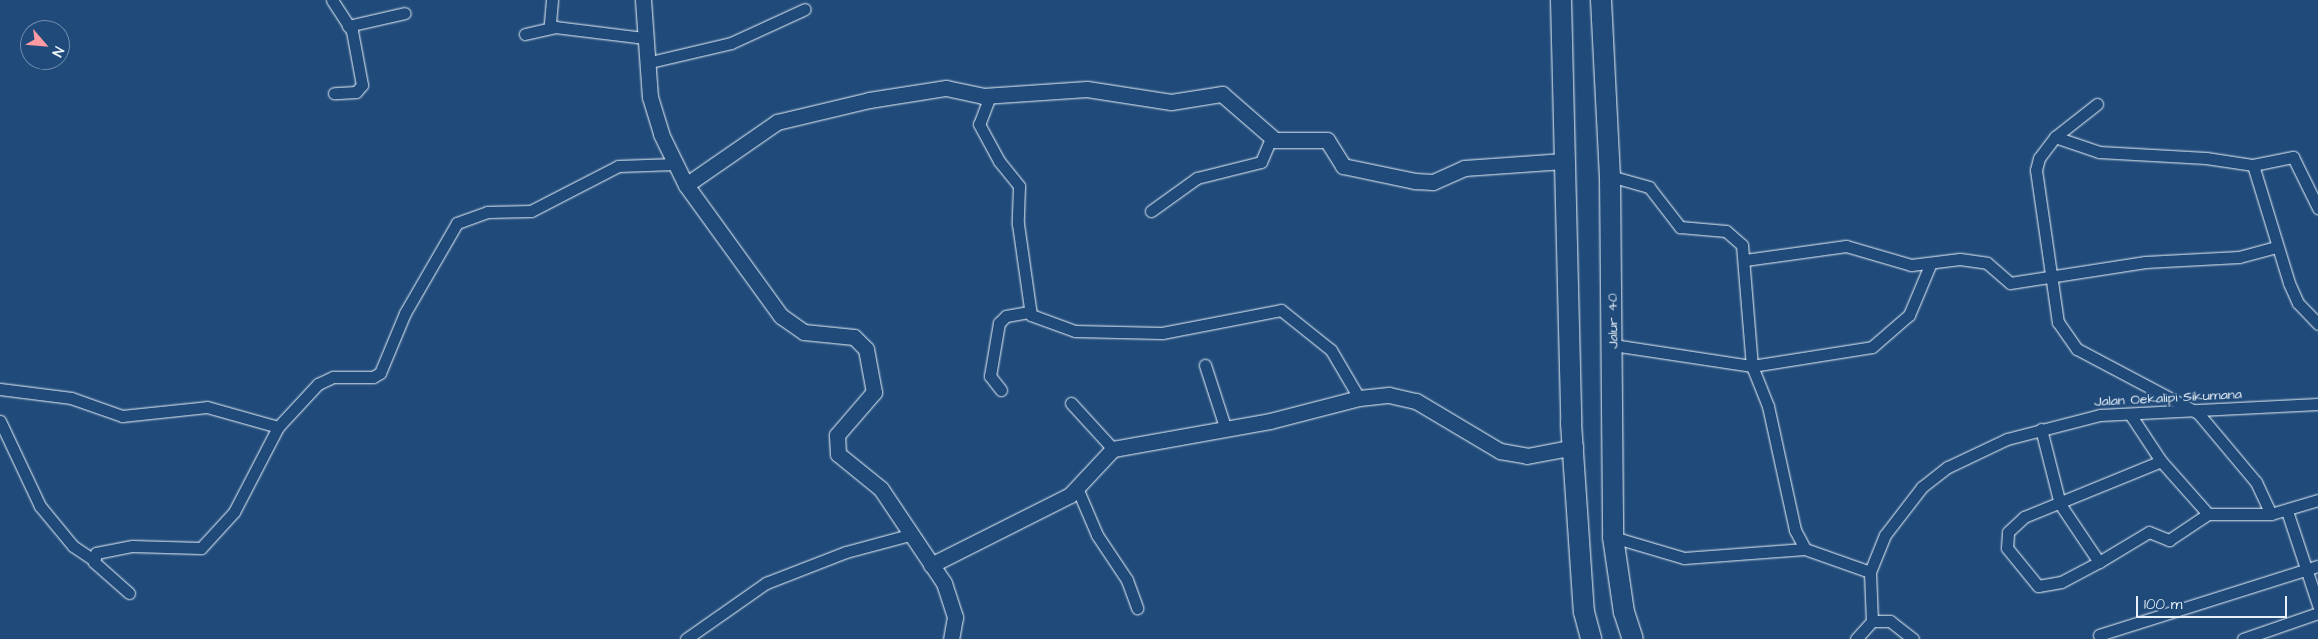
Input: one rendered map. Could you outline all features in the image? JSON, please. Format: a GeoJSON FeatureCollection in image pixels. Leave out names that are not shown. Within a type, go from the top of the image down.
{"type":"FeatureCollection","features":[{"type":"Feature","properties":{"kind":"highway"},"geometry":{"type":"LineString","coordinates":[[1561,0],[1564,161],[1577,529],[1591,639]]}},
{"type":"Feature","properties":{"kind":"highway","name":"Jalur 40"},"geometry":{"type":"LineString","coordinates":[[1601,0],[1610,176],[1613,344],[1613,536],[1624,612],[1633,639]]}},
{"type":"Feature","properties":{"kind":"street"},"geometry":{"type":"LineString","coordinates":[[332,0],[348,26],[362,85],[356,92],[334,93]]}},
{"type":"Feature","properties":{"kind":"street"},"geometry":{"type":"LineString","coordinates":[[552,0],[550,24],[554,27]]}},
{"type":"Feature","properties":{"kind":"street"},"geometry":{"type":"LineString","coordinates":[[643,0],[646,63],[654,116],[686,185],[780,316],[804,332],[854,337],[866,349],[874,392],[837,434],[835,445],[841,460],[880,489],[909,536],[931,565],[954,611],[951,639]]}},
{"type":"Feature","properties":{"kind":"street"},"geometry":{"type":"LineString","coordinates":[[646,63],[732,43],[805,9]]}},
{"type":"Feature","properties":{"kind":"street"},"geometry":{"type":"LineString","coordinates":[[348,26],[404,13]]}},
{"type":"Feature","properties":{"kind":"street"},"geometry":{"type":"LineString","coordinates":[[526,34],[554,27],[645,38]]}},
{"type":"Feature","properties":{"kind":"street"},"geometry":{"type":"LineString","coordinates":[[686,185],[767,127],[786,119],[938,89],[990,96],[1087,89],[1183,103],[1220,93],[1271,138],[1286,142],[1328,140],[1343,166],[1415,181],[1433,182],[1464,168],[1564,161]]}},
{"type":"Feature","properties":{"kind":"street"},"geometry":{"type":"LineString","coordinates":[[990,96],[979,124],[998,161],[1019,186],[1018,224],[1029,285],[1029,312]]}},
{"type":"Feature","properties":{"kind":"street"},"geometry":{"type":"LineString","coordinates":[[2097,104],[2055,137],[2039,158],[2036,170],[2049,276],[2058,322],[2077,349],[2198,413],[2256,482],[2271,514]]}},
{"type":"Feature","properties":{"kind":"street"},"geometry":{"type":"LineString","coordinates":[[2055,137],[2099,152],[2206,158],[2253,165],[2293,157],[2318,208]]}},
{"type":"Feature","properties":{"kind":"street"},"geometry":{"type":"LineString","coordinates":[[1150,211],[1197,178],[1261,162],[1271,138]]}},
{"type":"Feature","properties":{"kind":"street"},"geometry":{"type":"LineString","coordinates":[[94,560],[98,552],[122,547],[199,549],[234,512],[278,427],[326,379],[378,376],[400,323],[449,233],[464,218],[531,211],[618,166],[675,164]]}},
{"type":"Feature","properties":{"kind":"street"},"geometry":{"type":"LineString","coordinates":[[2253,165],[2276,247],[2298,304],[2318,324]]}},
{"type":"Feature","properties":{"kind":"street"},"geometry":{"type":"LineString","coordinates":[[1610,176],[1649,187],[1682,228],[1731,233],[1742,245],[1745,260],[1752,366],[1768,406],[1795,530],[1806,549]]}},
{"type":"Feature","properties":{"kind":"street"},"geometry":{"type":"LineString","coordinates":[[1745,260],[1833,246],[1911,264],[1930,264],[1960,259],[1987,263],[2010,283],[2145,262],[2239,257],[2276,247]]}},
{"type":"Feature","properties":{"kind":"street"},"geometry":{"type":"LineString","coordinates":[[1613,344],[1752,366],[1872,347],[1909,315],[1930,264]]}},
{"type":"Feature","properties":{"kind":"street"},"geometry":{"type":"LineString","coordinates":[[1001,390],[990,376],[1000,323],[1006,316],[1029,312],[1074,331],[1162,333],[1281,310],[1331,350],[1359,398]]}},
{"type":"Feature","properties":{"kind":"street"},"geometry":{"type":"LineString","coordinates":[[1205,366],[1224,427]]}},
{"type":"Feature","properties":{"kind":"street"},"geometry":{"type":"LineString","coordinates":[[0,389],[63,396],[122,416],[207,407],[278,427]]}},
{"type":"Feature","properties":{"kind":"street"},"geometry":{"type":"LineString","coordinates":[[931,565],[1077,488],[1113,449],[1224,427],[1270,421],[1359,398],[1389,395],[1416,401],[1500,451],[1527,456],[1575,448]]}},
{"type":"Feature","properties":{"kind":"street"},"geometry":{"type":"LineString","coordinates":[[1071,403],[1113,449]]}},
{"type":"Feature","properties":{"kind":"street","name":"Jalan Oekalipi Sikumana"},"geometry":{"type":"LineString","coordinates":[[1870,572],[1885,535],[1922,487],[1948,467],[2041,429],[2130,414],[2198,413],[2318,404]]}},
{"type":"Feature","properties":{"kind":"street"},"geometry":{"type":"LineString","coordinates":[[2130,414],[2162,461],[2208,514]]}},
{"type":"Feature","properties":{"kind":"street"},"geometry":{"type":"LineString","coordinates":[[0,421],[40,506],[73,546],[94,560],[129,593]]}},
{"type":"Feature","properties":{"kind":"street"},"geometry":{"type":"LineString","coordinates":[[2041,429],[2060,504],[2099,562]]}},
{"type":"Feature","properties":{"kind":"street"},"geometry":{"type":"LineString","coordinates":[[2162,461],[2012,525],[2007,548],[2038,586],[2061,582],[2149,532],[2169,540],[2208,514],[2271,514],[2287,511],[2318,500]]}},
{"type":"Feature","properties":{"kind":"street"},"geometry":{"type":"LineString","coordinates":[[1077,488],[1098,536],[1127,580],[1137,608]]}},
{"type":"Feature","properties":{"kind":"street"},"geometry":{"type":"LineString","coordinates":[[2287,511],[2318,605]]}},
{"type":"Feature","properties":{"kind":"street"},"geometry":{"type":"LineString","coordinates":[[686,639],[752,591],[783,575],[909,536]]}},
{"type":"Feature","properties":{"kind":"street"},"geometry":{"type":"LineString","coordinates":[[1613,536],[1684,558],[1806,549],[1870,572],[1872,621],[1856,639]]}},
{"type":"Feature","properties":{"kind":"street"},"geometry":{"type":"LineString","coordinates":[[2099,635],[2318,566]]}},
{"type":"Feature","properties":{"kind":"street"},"geometry":{"type":"LineString","coordinates":[[2243,639],[2318,613]]}},
{"type":"Feature","properties":{"kind":"street"},"geometry":{"type":"LineString","coordinates":[[1872,621],[1890,621],[1913,639]]}}]}
